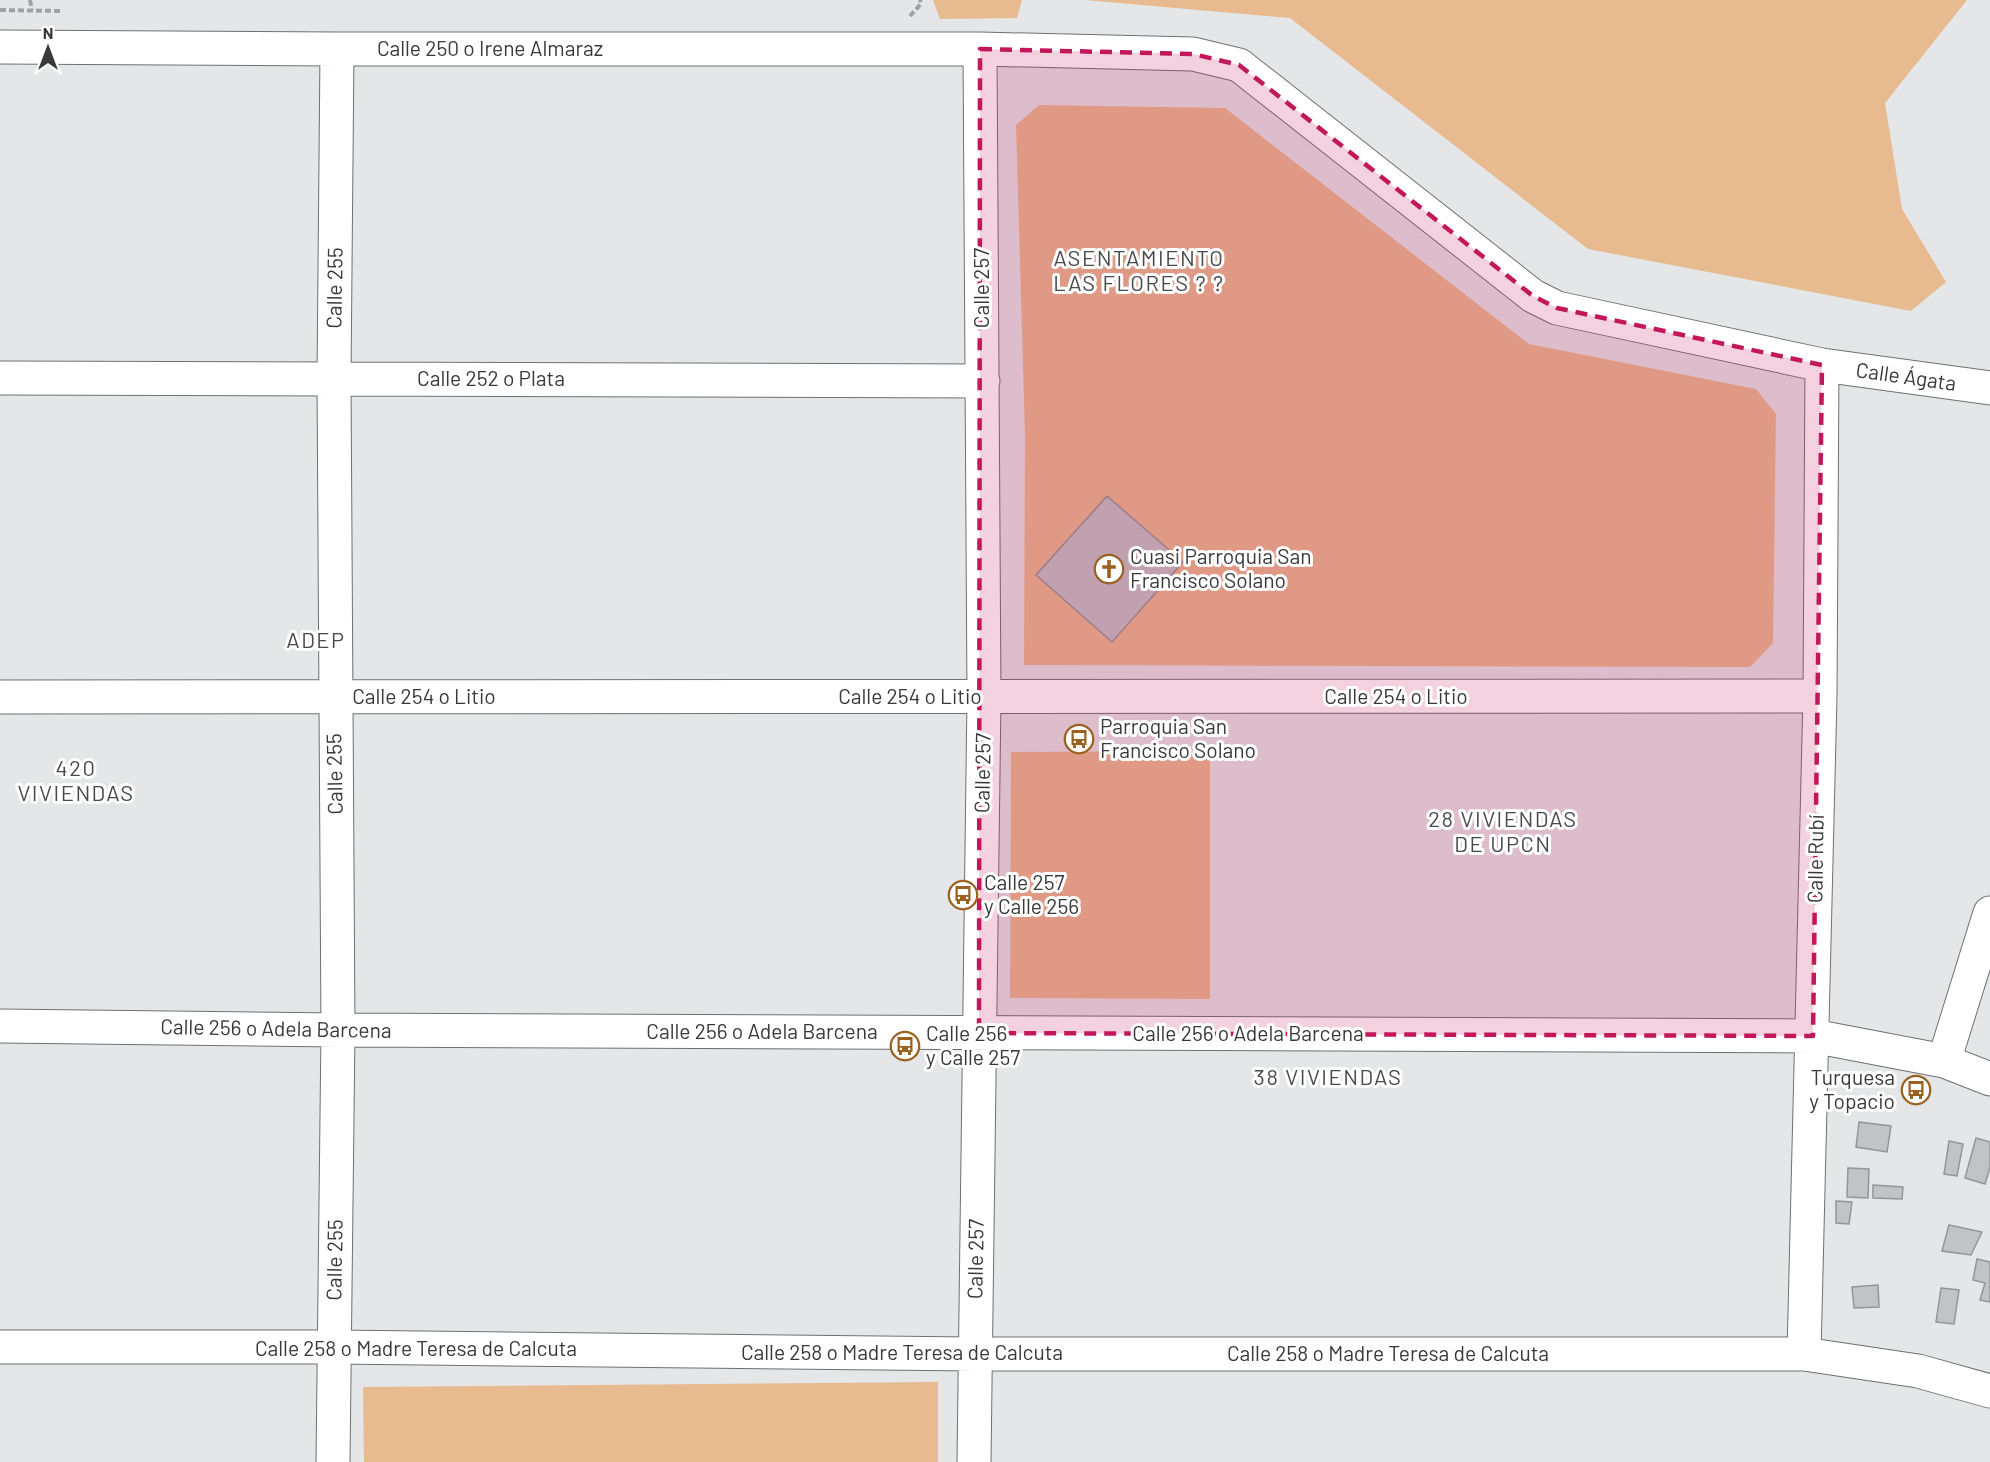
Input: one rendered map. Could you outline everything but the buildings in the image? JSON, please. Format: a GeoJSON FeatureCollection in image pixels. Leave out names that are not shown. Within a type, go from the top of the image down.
{"type":"FeatureCollection","features":[{"type":"Feature","properties":{"kind":"street","name":"Calle 250 o Irene Almaraz"},"geometry":{"type":"LineString","coordinates":[[0,47],[337,50],[980,49],[1193,54],[1239,65],[1533,296],[1557,309],[1822,365]]}},
{"type":"Feature","properties":{"kind":"street","name":"Calle 257"},"geometry":{"type":"LineString","coordinates":[[974,1462],[984,697],[980,49]]}},
{"type":"Feature","properties":{"kind":"street","name":"Calle 255"},"geometry":{"type":"LineString","coordinates":[[333,1462],[338,1030],[334,379],[337,50]]}},
{"type":"Feature","properties":{"kind":"street","name":"Calle Ágata"},"geometry":{"type":"LineString","coordinates":[[1822,365],[1990,388]]}},
{"type":"Feature","properties":{"kind":"street","name":"Calle Rubí"},"geometry":{"type":"LineString","coordinates":[[1804,1354],[1820,696],[1822,365]]}},
{"type":"Feature","properties":{"kind":"street","name":"Calle 252 o Plata"},"geometry":{"type":"LineString","coordinates":[[0,378],[982,381]]}},
{"type":"Feature","properties":{"kind":"street","name":"Calle 254 o Litio"},"geometry":{"type":"LineString","coordinates":[[0,697],[1820,696]]}},
{"type":"Feature","properties":{"kind":"street"},"geometry":{"type":"LineString","coordinates":[[1944,1061],[1990,913]]}},
{"type":"Feature","properties":{"kind":"street","name":"Calle 256 o Adela Barcena"},"geometry":{"type":"LineString","coordinates":[[0,1026],[338,1030],[1813,1036],[1944,1061],[1990,1079]]}},
{"type":"Feature","properties":{"kind":"street","name":"Calle 258 o Madre Teresa de Calcuta"},"geometry":{"type":"LineString","coordinates":[[0,1347],[334,1347],[974,1354],[1804,1354],[1918,1371],[1990,1391]]}},
{"type":"Feature","properties":{"kind":"path"},"geometry":{"type":"LineString","coordinates":[[30,0],[32,10]]}},
{"type":"Feature","properties":{"kind":"highlighted area"},"geometry":{"type":"Polygon","coordinates":[[[980,49],[1193,54],[1239,65],[1533,296],[1557,308],[1822,365],[1813,1036],[979,1033],[980,49]]]}},
{"type":"Feature","properties":{"kind":"shaded area"},"geometry":{"type":"Polygon","coordinates":[[[933,0],[1022,0],[1017,18],[940,19],[933,0]]]}},
{"type":"Feature","properties":{"kind":"shaded area"},"geometry":{"type":"Polygon","coordinates":[[[1085,0],[1967,0],[1885,103],[1902,209],[1946,282],[1911,311],[1588,249],[1290,18],[1085,0]]]}},
{"type":"Feature","properties":{"kind":"shaded area"},"geometry":{"type":"Polygon","coordinates":[[[1039,105],[1225,108],[1529,344],[1756,389],[1776,414],[1773,643],[1750,667],[1024,665],[1025,434],[1016,125],[1039,105]]]}},
{"type":"Feature","properties":{"kind":"shaded area"},"geometry":{"type":"Polygon","coordinates":[[[1210,751],[1210,999],[1010,998],[1011,752],[1210,751]]]}},
{"type":"Feature","properties":{"kind":"shaded area"},"geometry":{"type":"Polygon","coordinates":[[[938,1382],[938,1462],[364,1462],[363,1387],[938,1382]]]}},
{"type":"Feature","properties":{"kind":"place","name":"Cuasi Parroquia San Francisco Solano"},"geometry":{"type":"Point","coordinates":[1109,569]}},
{"type":"Feature","properties":{"kind":"place","name":"Parroquia San Francisco Solano"},"geometry":{"type":"Point","coordinates":[1079,739]}},
{"type":"Feature","properties":{"kind":"place","name":"Calle 257 y Calle 256"},"geometry":{"type":"Point","coordinates":[963,895]}},
{"type":"Feature","properties":{"kind":"place","name":"Calle 256 y Calle 257"},"geometry":{"type":"Point","coordinates":[905,1046]}},
{"type":"Feature","properties":{"kind":"place","name":"Turquesa y Topacio"},"geometry":{"type":"Point","coordinates":[1916,1090]}},
{"type":"Feature","properties":{"kind":"district","name":"ASENTAMIENTO LAS FLORES ? ?"},"geometry":{"type":"Point","coordinates":[1139,270]}},
{"type":"Feature","properties":{"kind":"district","name":"ADEP"},"geometry":{"type":"Point","coordinates":[316,640]}},
{"type":"Feature","properties":{"kind":"district","name":"420 VIVIENDAS"},"geometry":{"type":"Point","coordinates":[76,780]}},
{"type":"Feature","properties":{"kind":"district","name":"28 VIVIENDAS DE UPCN"},"geometry":{"type":"Point","coordinates":[1503,832]}},
{"type":"Feature","properties":{"kind":"district","name":"38 VIVIENDAS"},"geometry":{"type":"Point","coordinates":[1328,1077]}}]}
